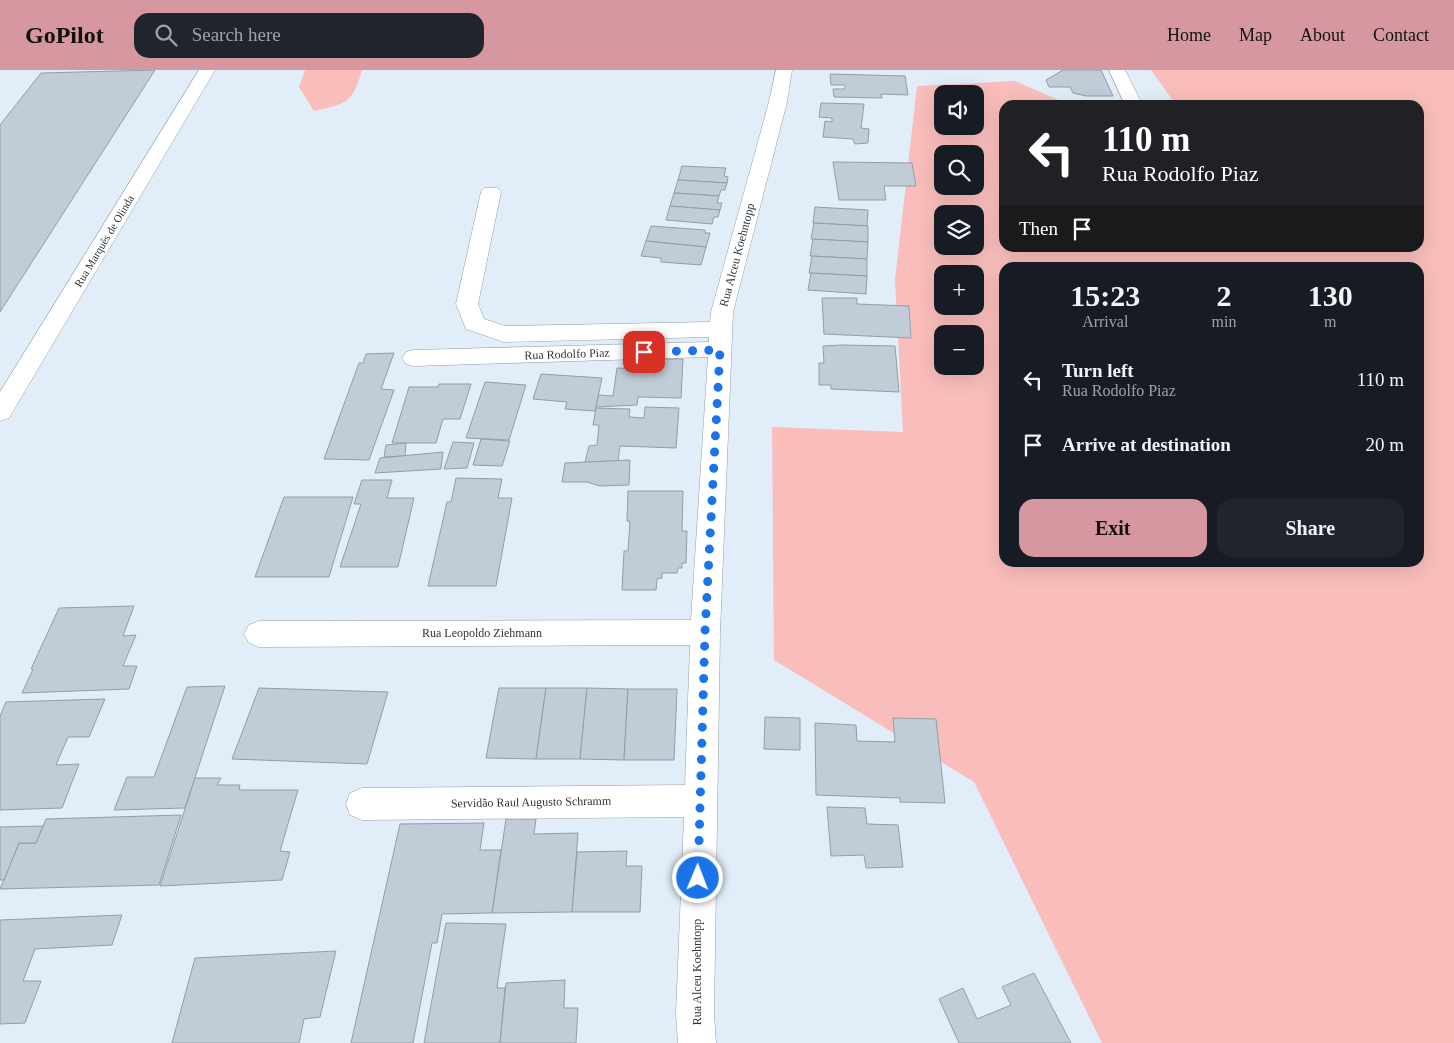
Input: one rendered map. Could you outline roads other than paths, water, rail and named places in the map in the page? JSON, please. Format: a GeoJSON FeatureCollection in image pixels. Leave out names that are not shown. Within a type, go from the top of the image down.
{"type":"FeatureCollection","features":[{"type":"Feature","properties":{"kind":"street","name":"Rua Marquês de Olinda"},"geometry":{"type":"LineString","coordinates":[[0,412],[207,70]]}},
{"type":"Feature","properties":{"kind":"street","name":"Rua Alceu Koehntopp"},"geometry":{"type":"LineString","coordinates":[[697,1043],[695,1014],[705,632],[722,312],[778,102],[784,70]]}},
{"type":"Feature","properties":{"kind":"street"},"geometry":{"type":"LineString","coordinates":[[1117,70],[1131,100]]}},
{"type":"Feature","properties":{"kind":"street"},"geometry":{"type":"LineString","coordinates":[[491,192],[467,304],[474,324],[504,334],[721,339]]}},
{"type":"Feature","properties":{"kind":"street","name":"Rua Rodolfo Piaz"},"geometry":{"type":"LineString","coordinates":[[414,358],[721,339]]}},
{"type":"Feature","properties":{"kind":"street","name":"Rua Leopoldo Ziehmann"},"geometry":{"type":"LineString","coordinates":[[259,634],[705,632]]}},
{"type":"Feature","properties":{"kind":"street","name":"Servidão Raul Augusto Schramm"},"geometry":{"type":"LineString","coordinates":[[362,804],[700,801]]}}]}
